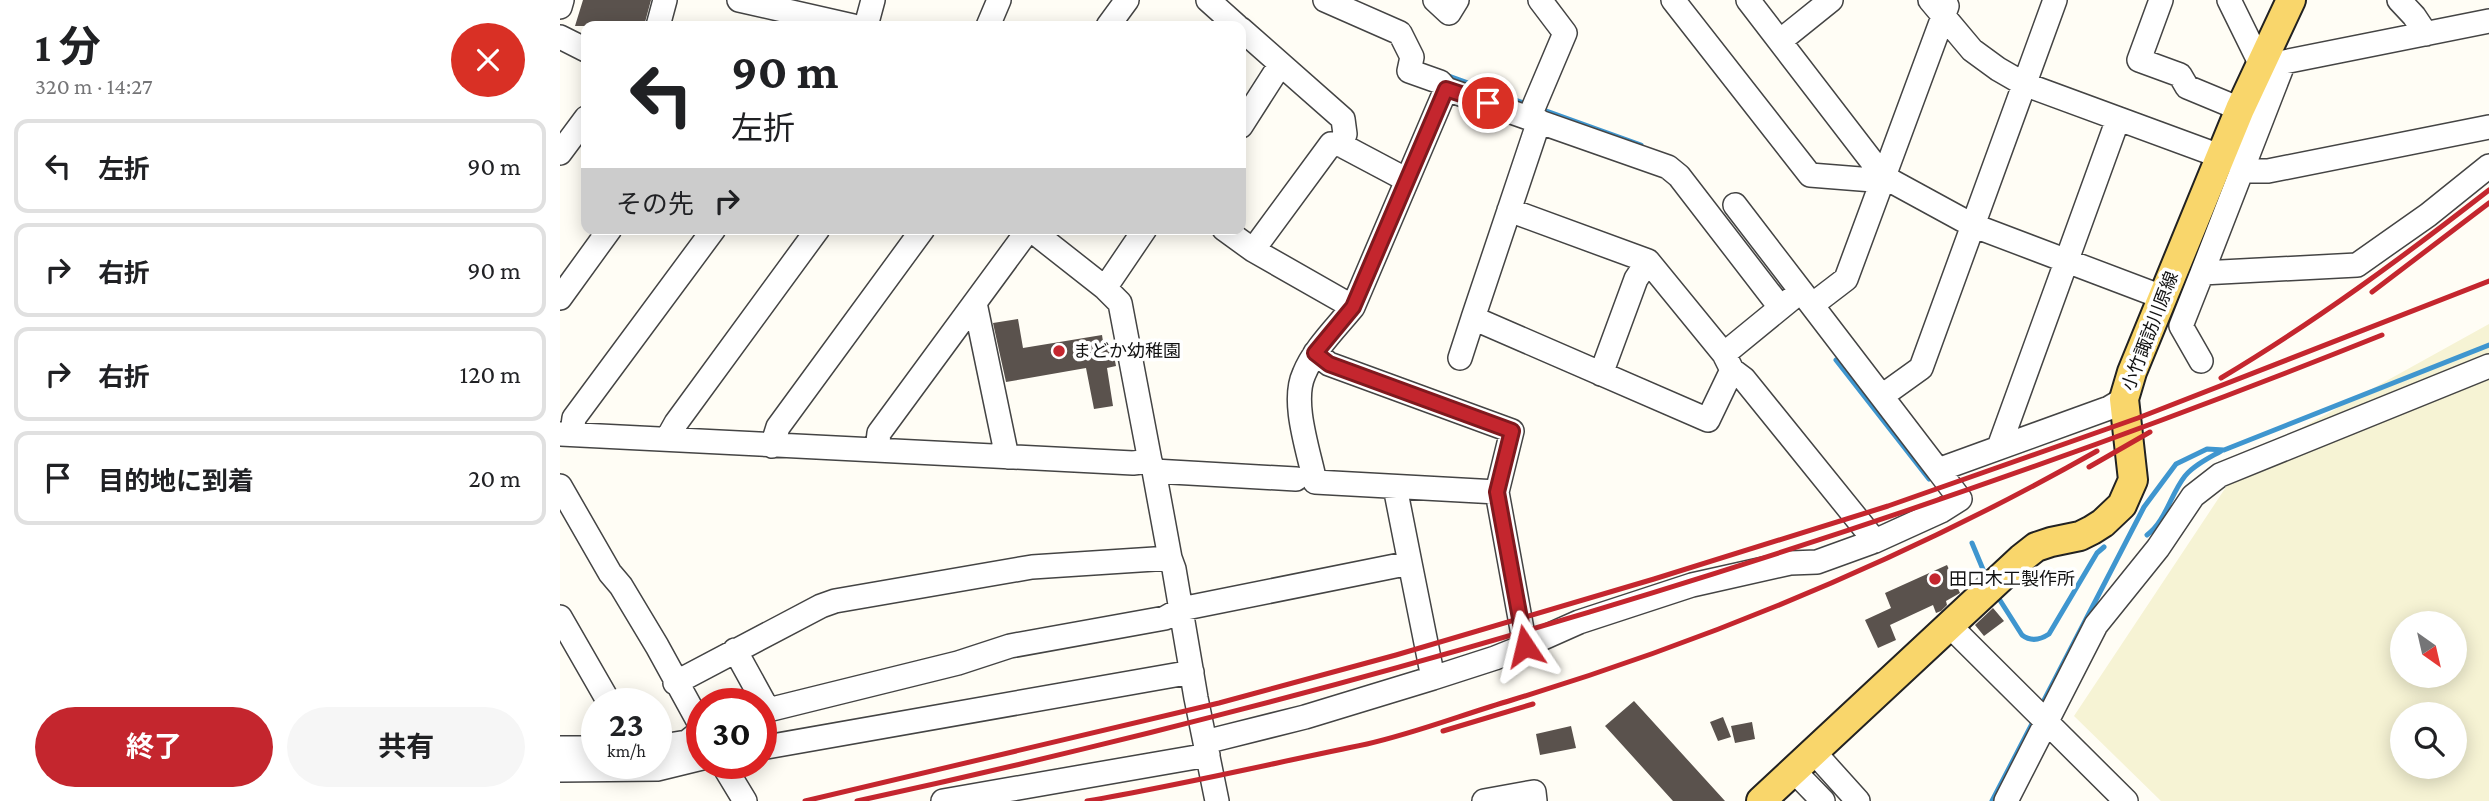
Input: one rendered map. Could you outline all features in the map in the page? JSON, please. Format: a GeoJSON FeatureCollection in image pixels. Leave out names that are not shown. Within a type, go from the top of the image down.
{"type":"FeatureCollection","features":[{"type":"Feature","properties":{"kind":"main road","name":"小竹諏訪川原線"},"geometry":{"type":"LineString","coordinates":[[1761,801],[2036,547],[2080,536],[2103,523],[2122,505],[2133,480],[2124,399],[2132,372],[2162,297],[2235,164],[2240,109],[2269,61],[2291,0]]}},
{"type":"Feature","properties":{"kind":"street"},"geometry":{"type":"LineString","coordinates":[[560,7],[562,0]]}},
{"type":"Feature","properties":{"kind":"street"},"geometry":{"type":"LineString","coordinates":[[659,21],[665,0]]}},
{"type":"Feature","properties":{"kind":"street"},"geometry":{"type":"LineString","coordinates":[[739,0],[766,11],[824,21]]}},
{"type":"Feature","properties":{"kind":"street"},"geometry":{"type":"LineString","coordinates":[[867,21],[873,0]]}},
{"type":"Feature","properties":{"kind":"street"},"geometry":{"type":"LineString","coordinates":[[990,21],[999,0]]}},
{"type":"Feature","properties":{"kind":"street"},"geometry":{"type":"LineString","coordinates":[[1111,21],[1126,0]]}},
{"type":"Feature","properties":{"kind":"street"},"geometry":{"type":"LineString","coordinates":[[1325,0],[1400,33],[1412,57],[1409,71],[1440,82],[1446,89],[1534,113],[1668,167],[1679,176],[1780,307]]}},
{"type":"Feature","properties":{"kind":"street"},"geometry":{"type":"LineString","coordinates":[[1435,0],[1449,13],[1457,0]]}},
{"type":"Feature","properties":{"kind":"street"},"geometry":{"type":"LineString","coordinates":[[1460,358],[1509,210],[1534,113],[1565,33],[1540,0]]}},
{"type":"Feature","properties":{"kind":"street"},"geometry":{"type":"LineString","coordinates":[[1673,0],[1810,175],[1873,180],[1884,177]]}},
{"type":"Feature","properties":{"kind":"street"},"geometry":{"type":"LineString","coordinates":[[1748,0],[1884,177],[1972,225],[2162,297]]}},
{"type":"Feature","properties":{"kind":"street"},"geometry":{"type":"LineString","coordinates":[[1780,41],[1831,0]]}},
{"type":"Feature","properties":{"kind":"street"},"geometry":{"type":"LineString","coordinates":[[1882,396],[1921,368],[2055,0]]}},
{"type":"Feature","properties":{"kind":"street"},"geometry":{"type":"LineString","coordinates":[[2161,0],[2139,60],[2180,75],[2187,86],[2240,109]]}},
{"type":"Feature","properties":{"kind":"street"},"geometry":{"type":"LineString","coordinates":[[2229,0],[2269,61]]}},
{"type":"Feature","properties":{"kind":"street"},"geometry":{"type":"LineString","coordinates":[[2399,0],[2426,34]]}},
{"type":"Feature","properties":{"kind":"street"},"geometry":{"type":"LineString","coordinates":[[1473,318],[1708,420],[1728,362],[1780,307],[1807,298],[1846,279],[1884,177],[1941,6]]}},
{"type":"Feature","properties":{"kind":"street"},"geometry":{"type":"LineString","coordinates":[[1941,6],[1972,50],[2024,84],[2235,164],[2268,171],[2489,127]]}},
{"type":"Feature","properties":{"kind":"street"},"geometry":{"type":"LineString","coordinates":[[1212,12],[1227,21]]}},
{"type":"Feature","properties":{"kind":"street"},"geometry":{"type":"LineString","coordinates":[[2269,61],[2489,21]]}},
{"type":"Feature","properties":{"kind":"street"},"geometry":{"type":"LineString","coordinates":[[1246,34],[1343,120],[1345,134],[1341,145]]}},
{"type":"Feature","properties":{"kind":"street"},"geometry":{"type":"LineString","coordinates":[[560,37],[581,48]]}},
{"type":"Feature","properties":{"kind":"street"},"geometry":{"type":"LineString","coordinates":[[2201,361],[2181,326],[2202,273],[2269,61]]}},
{"type":"Feature","properties":{"kind":"street"},"geometry":{"type":"LineString","coordinates":[[1246,118],[1280,65]]}},
{"type":"Feature","properties":{"kind":"street"},"geometry":{"type":"LineString","coordinates":[[1446,89],[1353,307],[1315,353],[1303,375],[1301,415],[1315,482],[1497,492]]}},
{"type":"Feature","properties":{"kind":"street"},"geometry":{"type":"LineString","coordinates":[[1998,447],[2118,118]]}},
{"type":"Feature","properties":{"kind":"street"},"geometry":{"type":"LineString","coordinates":[[560,153],[581,125]]}},
{"type":"Feature","properties":{"kind":"street"},"geometry":{"type":"LineString","coordinates":[[1253,250],[1331,144],[1341,145],[1407,180]]}},
{"type":"Feature","properties":{"kind":"street"},"geometry":{"type":"LineString","coordinates":[[2202,273],[2357,265],[2428,215],[2489,166]]}},
{"type":"Feature","properties":{"kind":"street"},"geometry":{"type":"LineString","coordinates":[[943,801],[1207,748],[1495,658],[1579,622],[1692,585],[1790,563],[1817,562],[1875,541],[1960,499],[1735,205]]}},
{"type":"Feature","properties":{"kind":"street"},"geometry":{"type":"LineString","coordinates":[[1509,210],[1648,261],[1875,541]]}},
{"type":"Feature","properties":{"kind":"street"},"geometry":{"type":"LineString","coordinates":[[560,298],[606,235]]}},
{"type":"Feature","properties":{"kind":"street"},"geometry":{"type":"LineString","coordinates":[[710,235],[574,418],[566,434],[1133,463],[1296,479]]}},
{"type":"Feature","properties":{"kind":"street"},"geometry":{"type":"LineString","coordinates":[[667,439],[676,422],[814,235]]}},
{"type":"Feature","properties":{"kind":"street"},"geometry":{"type":"LineString","coordinates":[[772,446],[778,427],[919,235]]}},
{"type":"Feature","properties":{"kind":"street"},"geometry":{"type":"LineString","coordinates":[[877,450],[879,433],[975,303],[1037,235]]}},
{"type":"Feature","properties":{"kind":"street"},"geometry":{"type":"LineString","coordinates":[[1043,235],[1120,303],[1174,569],[1217,801]]}},
{"type":"Feature","properties":{"kind":"street"},"geometry":{"type":"LineString","coordinates":[[1105,288],[1141,235]]}},
{"type":"Feature","properties":{"kind":"street"},"geometry":{"type":"LineString","coordinates":[[1232,235],[1253,250],[1353,307]]}},
{"type":"Feature","properties":{"kind":"street"},"geometry":{"type":"LineString","coordinates":[[1601,374],[1636,279],[1648,261]]}},
{"type":"Feature","properties":{"kind":"street"},"geometry":{"type":"LineString","coordinates":[[975,303],[1007,457]]}},
{"type":"Feature","properties":{"kind":"street"},"geometry":{"type":"LineString","coordinates":[[1315,353],[1329,364],[1512,431],[1497,492],[1525,646]]}},
{"type":"Feature","properties":{"kind":"street"},"geometry":{"type":"LineString","coordinates":[[2006,801],[2096,625],[2158,548],[2193,496],[2220,475],[2489,366]]}},
{"type":"Feature","properties":{"kind":"street"},"geometry":{"type":"LineString","coordinates":[[1938,470],[2109,408],[2124,399]]}},
{"type":"Feature","properties":{"kind":"street"},"geometry":{"type":"LineString","coordinates":[[560,485],[610,573],[621,586],[657,646],[686,702]]}},
{"type":"Feature","properties":{"kind":"street"},"geometry":{"type":"LineString","coordinates":[[1395,486],[1433,678]]}},
{"type":"Feature","properties":{"kind":"street"},"geometry":{"type":"LineString","coordinates":[[675,683],[835,601],[1032,567],[1170,558]]}},
{"type":"Feature","properties":{"kind":"street"},"geometry":{"type":"LineString","coordinates":[[735,650],[768,710],[958,663],[1010,646],[1165,618],[1181,609],[1409,563]]}},
{"type":"Feature","properties":{"kind":"street"},"geometry":{"type":"LineString","coordinates":[[560,617],[566,642],[599,688]]}},
{"type":"Feature","properties":{"kind":"street"},"geometry":{"type":"LineString","coordinates":[[1950,626],[2126,801]]}},
{"type":"Feature","properties":{"kind":"street"},"geometry":{"type":"LineString","coordinates":[[777,745],[1192,672]]}},
{"type":"Feature","properties":{"kind":"street"},"geometry":{"type":"LineString","coordinates":[[560,747],[581,748]]}},
{"type":"Feature","properties":{"kind":"street"},"geometry":{"type":"LineString","coordinates":[[1815,751],[1858,801]]}},
{"type":"Feature","properties":{"kind":"street"},"geometry":{"type":"LineString","coordinates":[[560,770],[657,769],[686,762]]}},
{"type":"Feature","properties":{"kind":"street"},"geometry":{"type":"LineString","coordinates":[[1794,771],[1823,801]]}},
{"type":"Feature","properties":{"kind":"street"},"geometry":{"type":"LineString","coordinates":[[732,779],[745,801]]}},
{"type":"Feature","properties":{"kind":"street"},"geometry":{"type":"LineString","coordinates":[[1485,801],[1534,792],[1535,801]]}},
{"type":"Feature","properties":{"kind":"shaded area"},"geometry":{"type":"Polygon","coordinates":[[[2489,324],[2489,801],[2161,801],[2074,716],[2234,475],[2285,437],[2489,324]]]}},
{"type":"Feature","properties":{"kind":"building"},"geometry":{"type":"Polygon","coordinates":[[[583,0],[651,0],[645,21],[581,21],[581,26],[575,26],[583,0]]]}},
{"type":"Feature","properties":{"kind":"building"},"geometry":{"type":"Polygon","coordinates":[[[1018,319],[1023,348],[1102,335],[1104,348],[1112,346],[1116,366],[1107,368],[1113,406],[1094,409],[1086,368],[1006,382],[993,323],[1018,319]]]}},
{"type":"Feature","properties":{"kind":"building","name":"田口木工製作所"},"geometry":{"type":"Polygon","coordinates":[[[1947,565],[1960,593],[1946,601],[1947,605],[1941,611],[1936,613],[1933,605],[1890,625],[1896,640],[1878,648],[1865,620],[1891,608],[1885,593],[1947,565]]]}},
{"type":"Feature","properties":{"kind":"building"},"geometry":{"type":"Polygon","coordinates":[[[1993,608],[2004,621],[1984,636],[1975,625],[1993,608]]]}},
{"type":"Feature","properties":{"kind":"building"},"geometry":{"type":"Polygon","coordinates":[[[1634,701],[1725,801],[1673,801],[1605,726],[1634,701]]]}},
{"type":"Feature","properties":{"kind":"building"},"geometry":{"type":"Polygon","coordinates":[[[1723,717],[1731,737],[1718,741],[1710,722],[1723,717]]]}},
{"type":"Feature","properties":{"kind":"building"},"geometry":{"type":"Polygon","coordinates":[[[1752,722],[1755,739],[1735,743],[1731,726],[1752,722]]]}},
{"type":"Feature","properties":{"kind":"building"},"geometry":{"type":"Polygon","coordinates":[[[1571,726],[1576,748],[1540,755],[1536,734],[1571,726]]]}},
{"type":"Feature","properties":{"kind":"waterway"},"geometry":{"type":"LineString","coordinates":[[1446,75],[1529,105]]}},
{"type":"Feature","properties":{"kind":"waterway"},"geometry":{"type":"LineString","coordinates":[[1538,108],[1641,145]]}},
{"type":"Feature","properties":{"kind":"waterway"},"geometry":{"type":"LineString","coordinates":[[2040,708],[2144,507],[2176,464],[2207,449],[2224,450],[2489,345]]}},
{"type":"Feature","properties":{"kind":"waterway"},"geometry":{"type":"LineString","coordinates":[[1836,360],[1929,479]]}},
{"type":"Feature","properties":{"kind":"waterway"},"geometry":{"type":"LineString","coordinates":[[2147,535],[2159,523],[2185,476],[2197,465],[2221,451]]}},
{"type":"Feature","properties":{"kind":"waterway"},"geometry":{"type":"LineString","coordinates":[[1972,543],[1987,579]]}},
{"type":"Feature","properties":{"kind":"waterway"},"geometry":{"type":"LineString","coordinates":[[1996,594],[2022,635],[2032,639],[2042,638],[2049,634],[2097,553],[2104,547]]}},
{"type":"Feature","properties":{"kind":"waterway"},"geometry":{"type":"LineString","coordinates":[[1992,801],[2034,720]]}},
{"type":"Feature","properties":{"kind":"railway"},"geometry":{"type":"LineString","coordinates":[[2221,378],[2358,288],[2489,190]]}},
{"type":"Feature","properties":{"kind":"railway"},"geometry":{"type":"LineString","coordinates":[[2372,292],[2489,203]]}},
{"type":"Feature","properties":{"kind":"railway"},"geometry":{"type":"LineString","coordinates":[[805,801],[1219,703],[1396,655],[1654,579],[1888,506],[2138,418],[2489,281]]}},
{"type":"Feature","properties":{"kind":"railway"},"geometry":{"type":"LineString","coordinates":[[857,801],[1052,757],[1245,708],[1438,656],[1629,600],[1820,540],[2008,475],[2196,407],[2382,335]]}},
{"type":"Feature","properties":{"kind":"railway"},"geometry":{"type":"LineString","coordinates":[[2089,467],[2150,432]]}},
{"type":"Feature","properties":{"kind":"railway"},"geometry":{"type":"LineString","coordinates":[[1087,801],[1385,740],[1588,676],[1738,622],[1884,560],[2097,451]]}},
{"type":"Feature","properties":{"kind":"railway"},"geometry":{"type":"LineString","coordinates":[[1443,731],[1533,704]]}},
{"type":"Feature","properties":{"kind":"place","name":"まどか幼稚園"},"geometry":{"type":"Point","coordinates":[1059,351]}},
{"type":"Feature","properties":{"kind":"place","name":"田口木工製作所"},"geometry":{"type":"Point","coordinates":[1935,579]}},
{"type":"Feature","properties":{"kind":"route"},"geometry":{"type":"LineString","coordinates":[[1488,103],[1446,89],[1353,307],[1315,353],[1329,364],[1512,431],[1497,492],[1525,646]]}}]}
